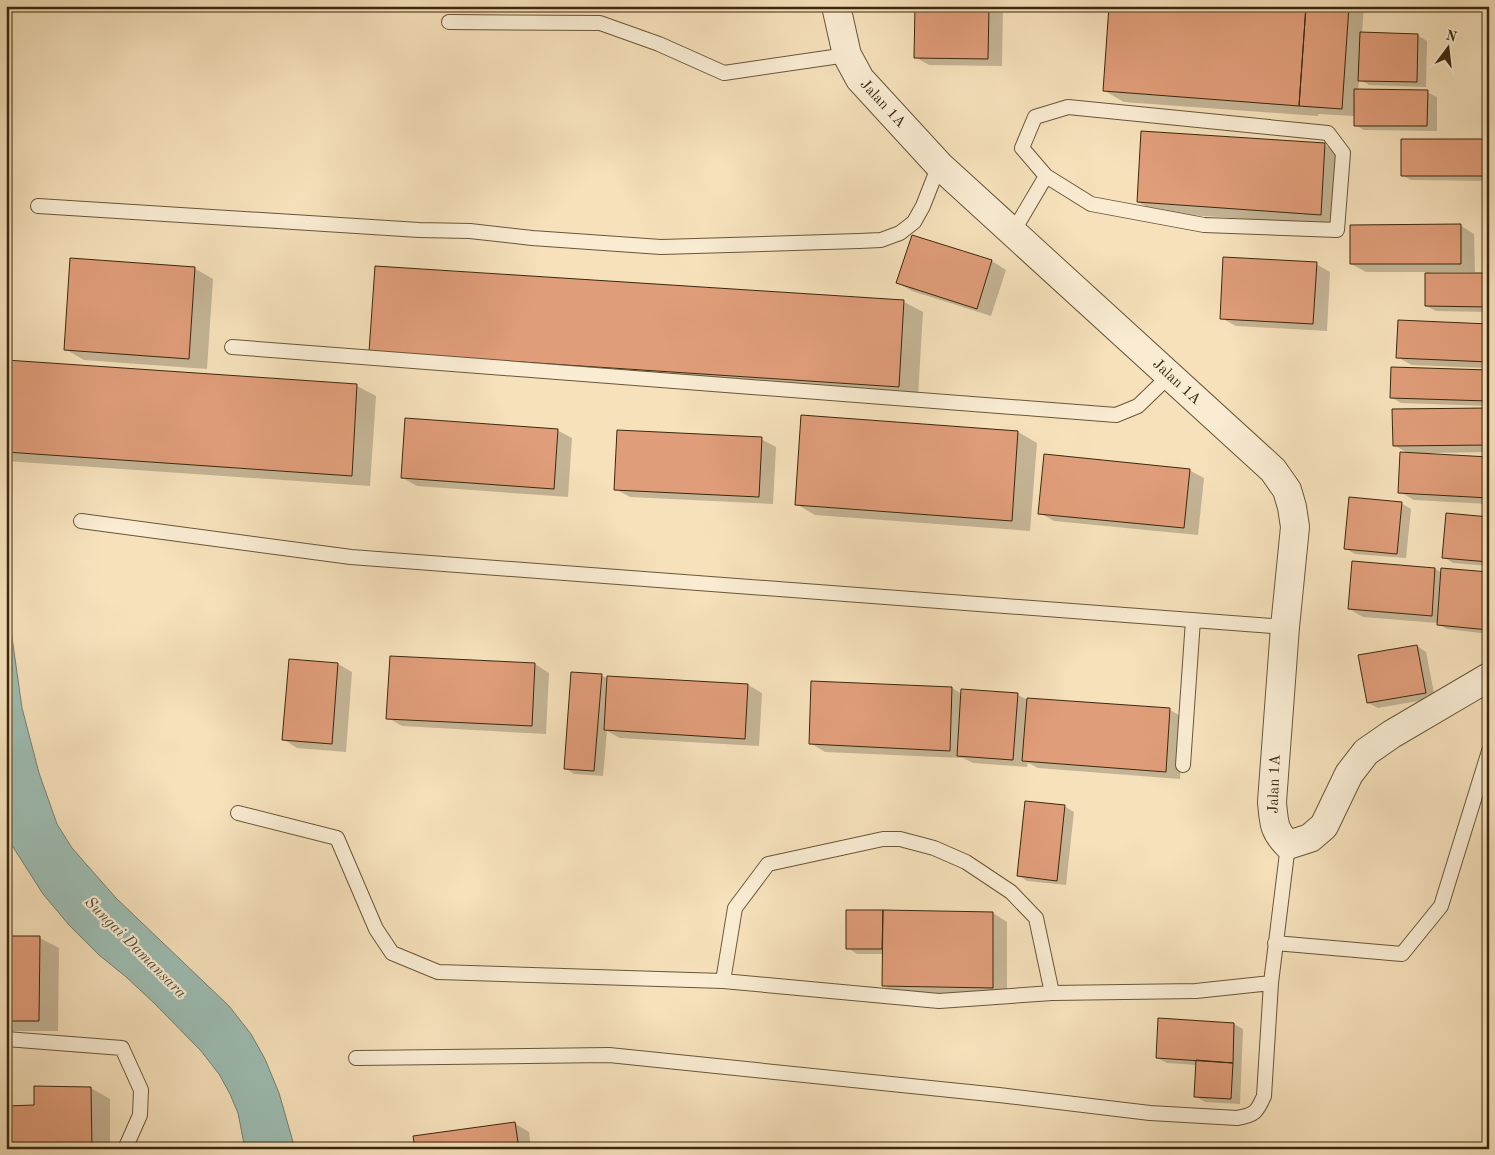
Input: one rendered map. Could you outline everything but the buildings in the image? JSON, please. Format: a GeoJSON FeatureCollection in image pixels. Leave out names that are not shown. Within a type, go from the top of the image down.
{"type":"FeatureCollection","features":[{"type":"Feature","properties":{"kind":"street","name":"Jalan 1A"},"geometry":{"type":"LineString","coordinates":[[836,6],[847,55],[860,79],[939,165],[1273,470],[1287,490],[1295,527],[1285,627],[1272,802],[1274,827],[1288,845]]}},
{"type":"Feature","properties":{"kind":"street"},"geometry":{"type":"LineString","coordinates":[[1288,845],[1310,838],[1324,826],[1349,774],[1366,752],[1392,734],[1489,677]]}},
{"type":"Feature","properties":{"kind":"lane"},"geometry":{"type":"LineString","coordinates":[[449,22],[600,23],[659,44],[724,73],[847,55]]}},
{"type":"Feature","properties":{"kind":"lane"},"geometry":{"type":"LineString","coordinates":[[1068,107],[1328,132],[1343,153],[1338,230],[1204,225],[1091,204],[1046,176],[1022,148],[1035,117],[1068,107]]}},
{"type":"Feature","properties":{"kind":"lane"},"geometry":{"type":"LineString","coordinates":[[38,206],[420,230],[470,231],[532,238],[661,247],[881,240],[900,233],[914,222],[923,206],[939,165]]}},
{"type":"Feature","properties":{"kind":"lane"},"geometry":{"type":"LineString","coordinates":[[1013,232],[1046,176]]}},
{"type":"Feature","properties":{"kind":"lane"},"geometry":{"type":"LineString","coordinates":[[232,347],[1116,415],[1138,406],[1170,375]]}},
{"type":"Feature","properties":{"kind":"lane"},"geometry":{"type":"LineString","coordinates":[[80,521],[351,557],[1285,627]]}},
{"type":"Feature","properties":{"kind":"lane"},"geometry":{"type":"LineString","coordinates":[[1183,765],[1193,620]]}},
{"type":"Feature","properties":{"kind":"lane"},"geometry":{"type":"LineString","coordinates":[[1275,943],[1402,954],[1441,906],[1489,751]]}},
{"type":"Feature","properties":{"kind":"lane"},"geometry":{"type":"LineString","coordinates":[[238,813],[337,838],[376,929],[392,953],[438,972],[723,982],[939,1001],[1052,993],[1196,991],[1271,983]]}},
{"type":"Feature","properties":{"kind":"lane"},"geometry":{"type":"LineString","coordinates":[[723,982],[735,908],[768,864],[883,839],[900,839],[934,848],[966,862],[1012,892],[1036,918],[1052,993]]}},
{"type":"Feature","properties":{"kind":"lane"},"geometry":{"type":"LineString","coordinates":[[356,1058],[608,1055],[1009,1096],[1150,1113],[1237,1118],[1248,1116],[1259,1109],[1264,1096],[1271,983],[1288,845]]}},
{"type":"Feature","properties":{"kind":"lane"},"geometry":{"type":"LineString","coordinates":[[6,1039],[122,1048],[140,1090],[140,1115],[125,1149]]}},
{"type":"Feature","properties":{"kind":"water","name":"Sungai Damansara"},"geometry":{"type":"Polygon","coordinates":[[[6,595],[22,708],[39,773],[57,824],[72,848],[116,898],[229,1006],[251,1034],[265,1059],[279,1093],[295,1149],[245,1149],[238,1113],[219,1074],[201,1051],[154,1003],[99,955],[69,925],[43,894],[6,836],[6,595]]]}}]}
